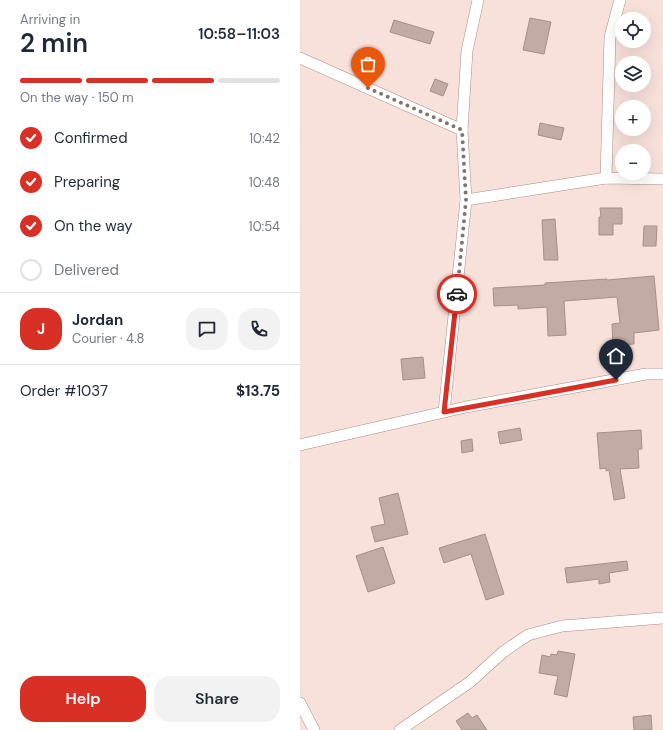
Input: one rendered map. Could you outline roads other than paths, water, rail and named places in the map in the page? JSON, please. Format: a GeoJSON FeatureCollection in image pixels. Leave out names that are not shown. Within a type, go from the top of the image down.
{"type":"FeatureCollection","features":[{"type":"Feature","properties":{"kind":"street"},"geometry":{"type":"LineString","coordinates":[[444,412],[466,200],[462,130],[468,52],[478,0]]}},
{"type":"Feature","properties":{"kind":"street"},"geometry":{"type":"LineString","coordinates":[[606,178],[610,37],[620,0]]}},
{"type":"Feature","properties":{"kind":"street"},"geometry":{"type":"LineString","coordinates":[[300,58],[462,130]]}},
{"type":"Feature","properties":{"kind":"street"},"geometry":{"type":"LineString","coordinates":[[466,200],[606,178],[663,179]]}},
{"type":"Feature","properties":{"kind":"street"},"geometry":{"type":"LineString","coordinates":[[300,446],[444,412],[646,374],[663,374]]}},
{"type":"Feature","properties":{"kind":"street"},"geometry":{"type":"LineString","coordinates":[[400,730],[470,682],[503,652],[528,635],[562,626],[663,618]]}},
{"type":"Feature","properties":{"kind":"street"},"geometry":{"type":"LineString","coordinates":[[300,703],[314,730]]}}]}
